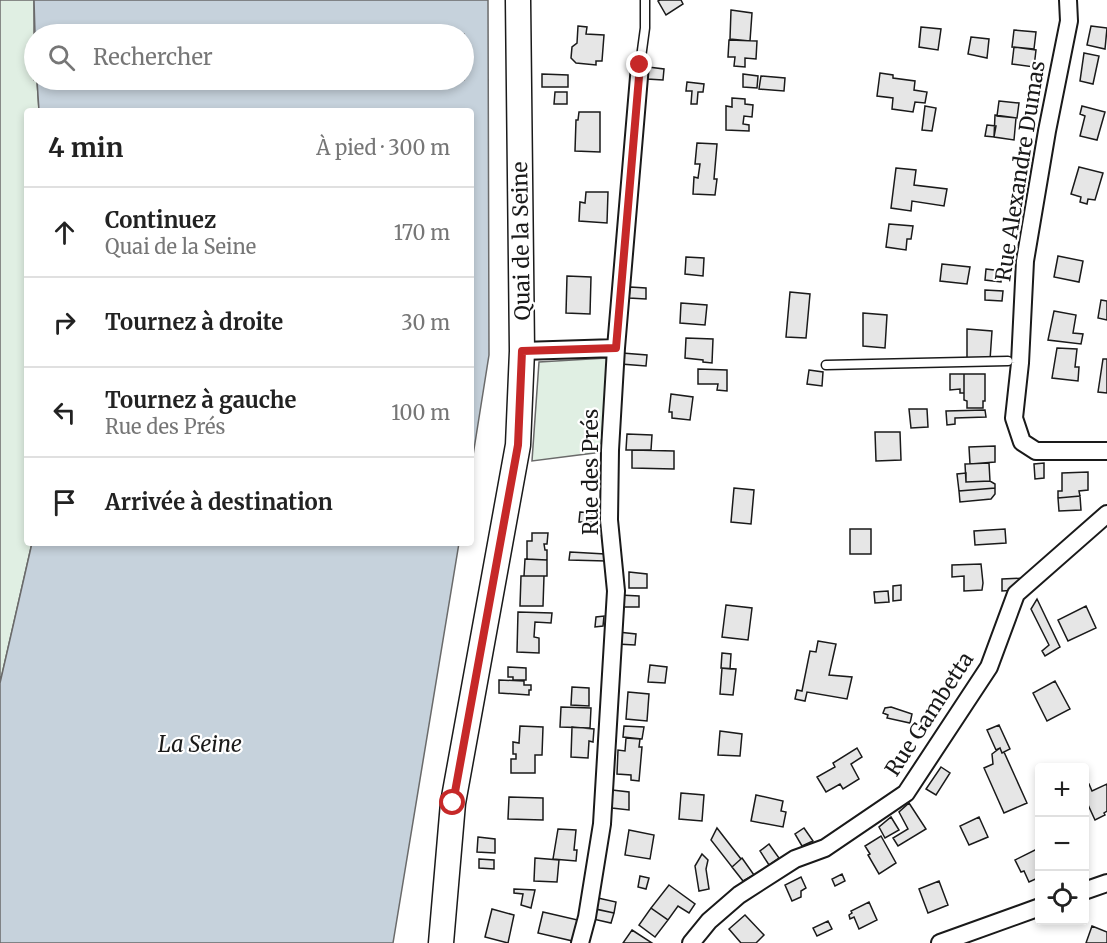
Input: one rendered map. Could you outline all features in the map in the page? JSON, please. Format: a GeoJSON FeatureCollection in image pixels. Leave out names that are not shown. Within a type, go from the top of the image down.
{"type":"FeatureCollection","features":[{"type":"Feature","properties":{"kind":"street","name":"Quai de la Seine"},"geometry":{"type":"LineString","coordinates":[[441,943],[453,803],[518,445],[522,351],[518,0]]}},
{"type":"Feature","properties":{"kind":"street","name":"Rue Alexandre Dumas"},"geometry":{"type":"LineString","coordinates":[[1068,0],[1069,21],[1024,261],[1020,363],[1014,418],[1022,442],[1036,451],[1107,451]]}},
{"type":"Feature","properties":{"kind":"street","name":"Rue des Prés"},"geometry":{"type":"LineString","coordinates":[[580,943],[587,916],[602,824],[616,591],[609,520],[610,450],[616,348],[640,65]]}},
{"type":"Feature","properties":{"kind":"street"},"geometry":{"type":"LineString","coordinates":[[522,351],[616,348]]}},
{"type":"Feature","properties":{"kind":"street","name":"Rue Gambetta"},"geometry":{"type":"LineString","coordinates":[[692,943],[709,921],[740,895],[795,859],[825,848],[906,793],[989,667],[1016,594],[1107,514]]}},
{"type":"Feature","properties":{"kind":"street"},"geometry":{"type":"LineString","coordinates":[[1089,889],[1107,883]]}},
{"type":"Feature","properties":{"kind":"street"},"geometry":{"type":"LineString","coordinates":[[940,943],[1035,910]]}},
{"type":"Feature","properties":{"kind":"lane","name":"Rue des Prés"},"geometry":{"type":"LineString","coordinates":[[640,65],[645,28],[645,0]]}},
{"type":"Feature","properties":{"kind":"lane"},"geometry":{"type":"LineString","coordinates":[[826,365],[1008,361]]}},
{"type":"Feature","properties":{"kind":"green space"},"geometry":{"type":"Polygon","coordinates":[[[0,0],[34,0],[34,24],[24,24],[24,90],[38,90],[39,108],[24,108],[24,546],[31,546],[0,683],[0,0]]]}},
{"type":"Feature","properties":{"kind":"green space"},"geometry":{"type":"Polygon","coordinates":[[[607,358],[602,452],[532,461],[539,362],[607,358]]]}},
{"type":"Feature","properties":{"kind":"water"},"geometry":{"type":"Polygon","coordinates":[[[34,0],[488,0],[489,355],[474,449],[474,108],[39,108],[38,90],[474,90],[474,24],[35,24],[34,0]]]}},
{"type":"Feature","properties":{"kind":"water","name":"La Seine"},"geometry":{"type":"Polygon","coordinates":[[[31,546],[459,546],[393,943],[0,943],[0,683],[31,546]]]}},
{"type":"Feature","properties":{"kind":"building"},"geometry":{"type":"Polygon","coordinates":[[[681,0],[683,4],[666,15],[658,1],[681,0]]]}},
{"type":"Feature","properties":{"kind":"building"},"geometry":{"type":"Polygon","coordinates":[[[731,10],[752,13],[750,41],[730,39],[731,10]]]}},
{"type":"Feature","properties":{"kind":"building"},"geometry":{"type":"Polygon","coordinates":[[[578,26],[587,27],[586,34],[604,35],[602,61],[596,61],[596,65],[576,63],[571,58],[572,47],[577,43],[578,26]]]}},
{"type":"Feature","properties":{"kind":"building"},"geometry":{"type":"Polygon","coordinates":[[[1091,26],[1107,28],[1105,49],[1087,45],[1091,26]]]}},
{"type":"Feature","properties":{"kind":"building"},"geometry":{"type":"Polygon","coordinates":[[[921,27],[941,29],[938,50],[919,47],[921,27]]]}},
{"type":"Feature","properties":{"kind":"building"},"geometry":{"type":"Polygon","coordinates":[[[1014,30],[1036,32],[1034,49],[1012,47],[1014,30]]]}},
{"type":"Feature","properties":{"kind":"building"},"geometry":{"type":"Polygon","coordinates":[[[971,37],[989,39],[987,58],[968,54],[971,37]]]}},
{"type":"Feature","properties":{"kind":"building"},"geometry":{"type":"Polygon","coordinates":[[[729,40],[757,41],[756,59],[745,58],[745,67],[734,66],[735,57],[728,57],[729,40]]]}},
{"type":"Feature","properties":{"kind":"building"},"geometry":{"type":"Polygon","coordinates":[[[1014,47],[1036,50],[1034,67],[1012,64],[1014,47]]]}},
{"type":"Feature","properties":{"kind":"building"},"geometry":{"type":"Polygon","coordinates":[[[1084,53],[1099,56],[1093,84],[1080,81],[1084,53]]]}},
{"type":"Feature","properties":{"kind":"building"},"geometry":{"type":"Polygon","coordinates":[[[648,67],[664,69],[663,80],[647,79],[648,67]]]}},
{"type":"Feature","properties":{"kind":"building"},"geometry":{"type":"Polygon","coordinates":[[[880,73],[893,75],[893,78],[915,81],[914,90],[927,92],[925,103],[915,102],[913,112],[892,109],[893,98],[877,96],[880,73]]]}},
{"type":"Feature","properties":{"kind":"building"},"geometry":{"type":"Polygon","coordinates":[[[542,74],[568,75],[568,87],[542,87],[542,74]]]}},
{"type":"Feature","properties":{"kind":"building"},"geometry":{"type":"Polygon","coordinates":[[[743,74],[758,76],[757,88],[743,87],[743,74]]]}},
{"type":"Feature","properties":{"kind":"building"},"geometry":{"type":"Polygon","coordinates":[[[761,76],[785,78],[784,91],[759,89],[761,76]]]}},
{"type":"Feature","properties":{"kind":"building"},"geometry":{"type":"Polygon","coordinates":[[[687,82],[704,84],[703,92],[698,92],[697,104],[691,104],[692,91],[686,91],[687,82]]]}},
{"type":"Feature","properties":{"kind":"building"},"geometry":{"type":"Polygon","coordinates":[[[555,92],[567,92],[567,104],[554,104],[555,92]]]}},
{"type":"Feature","properties":{"kind":"building"},"geometry":{"type":"Polygon","coordinates":[[[732,98],[745,99],[745,104],[753,105],[752,117],[744,116],[743,124],[749,125],[749,131],[726,130],[726,106],[732,107],[732,98]]]}},
{"type":"Feature","properties":{"kind":"building"},"geometry":{"type":"Polygon","coordinates":[[[999,101],[1019,103],[1017,118],[997,116],[999,101]]]}},
{"type":"Feature","properties":{"kind":"building"},"geometry":{"type":"Polygon","coordinates":[[[925,106],[936,108],[932,131],[922,130],[925,106]]]}},
{"type":"Feature","properties":{"kind":"building"},"geometry":{"type":"Polygon","coordinates":[[[1082,106],[1105,112],[1097,140],[1080,136],[1085,116],[1080,114],[1082,106]]]}},
{"type":"Feature","properties":{"kind":"building"},"geometry":{"type":"Polygon","coordinates":[[[579,112],[600,112],[600,152],[575,151],[576,120],[578,120],[579,112]]]}},
{"type":"Feature","properties":{"kind":"building"},"geometry":{"type":"Polygon","coordinates":[[[995,115],[1016,118],[1014,140],[994,137],[995,115]]]}},
{"type":"Feature","properties":{"kind":"building"},"geometry":{"type":"Polygon","coordinates":[[[987,125],[996,126],[994,137],[985,136],[987,125]]]}},
{"type":"Feature","properties":{"kind":"building"},"geometry":{"type":"Polygon","coordinates":[[[697,143],[717,144],[715,195],[693,194],[694,177],[698,178],[700,164],[695,164],[697,143]]]}},
{"type":"Feature","properties":{"kind":"building"},"geometry":{"type":"Polygon","coordinates":[[[1079,167],[1103,173],[1095,200],[1088,199],[1087,204],[1080,202],[1081,197],[1071,194],[1079,167]]]}},
{"type":"Feature","properties":{"kind":"building"},"geometry":{"type":"Polygon","coordinates":[[[896,168],[916,170],[914,185],[947,189],[944,206],[912,201],[911,211],[891,208],[896,168]]]}},
{"type":"Feature","properties":{"kind":"building"},"geometry":{"type":"Polygon","coordinates":[[[586,192],[608,192],[607,223],[579,221],[580,202],[585,203],[586,192]]]}},
{"type":"Feature","properties":{"kind":"building"},"geometry":{"type":"Polygon","coordinates":[[[889,224],[913,226],[911,239],[907,239],[906,250],[886,247],[889,224]]]}},
{"type":"Feature","properties":{"kind":"building"},"geometry":{"type":"Polygon","coordinates":[[[1058,256],[1083,261],[1079,282],[1054,277],[1058,256]]]}},
{"type":"Feature","properties":{"kind":"building"},"geometry":{"type":"Polygon","coordinates":[[[686,257],[704,258],[703,276],[685,274],[686,257]]]}},
{"type":"Feature","properties":{"kind":"building"},"geometry":{"type":"Polygon","coordinates":[[[942,264],[970,267],[967,284],[940,281],[942,264]]]}},
{"type":"Feature","properties":{"kind":"building"},"geometry":{"type":"Polygon","coordinates":[[[986,269],[1002,271],[1001,282],[985,280],[986,269]]]}},
{"type":"Feature","properties":{"kind":"building"},"geometry":{"type":"Polygon","coordinates":[[[567,276],[591,277],[590,314],[566,313],[567,276]]]}},
{"type":"Feature","properties":{"kind":"building"},"geometry":{"type":"Polygon","coordinates":[[[630,287],[646,288],[646,299],[629,298],[630,287]]]}},
{"type":"Feature","properties":{"kind":"building"},"geometry":{"type":"Polygon","coordinates":[[[985,290],[1003,291],[1002,301],[985,300],[985,290]]]}},
{"type":"Feature","properties":{"kind":"building"},"geometry":{"type":"Polygon","coordinates":[[[790,292],[810,294],[806,338],[786,337],[790,292]]]}},
{"type":"Feature","properties":{"kind":"building"},"geometry":{"type":"Polygon","coordinates":[[[1101,300],[1107,301],[1107,320],[1098,318],[1101,300]]]}},
{"type":"Feature","properties":{"kind":"building"},"geometry":{"type":"Polygon","coordinates":[[[681,303],[707,305],[705,325],[680,323],[681,303]]]}},
{"type":"Feature","properties":{"kind":"building"},"geometry":{"type":"Polygon","coordinates":[[[1054,311],[1076,315],[1073,333],[1083,334],[1081,344],[1048,340],[1054,311]]]}},
{"type":"Feature","properties":{"kind":"building"},"geometry":{"type":"Polygon","coordinates":[[[863,313],[887,315],[885,348],[863,346],[863,313]]]}},
{"type":"Feature","properties":{"kind":"building"},"geometry":{"type":"Polygon","coordinates":[[[967,329],[992,331],[990,360],[967,360],[967,329]]]}},
{"type":"Feature","properties":{"kind":"building"},"geometry":{"type":"Polygon","coordinates":[[[686,338],[713,339],[712,363],[685,358],[686,338]]]}},
{"type":"Feature","properties":{"kind":"building"},"geometry":{"type":"Polygon","coordinates":[[[1057,348],[1077,349],[1075,367],[1079,367],[1078,381],[1052,378],[1057,348]]]}},
{"type":"Feature","properties":{"kind":"building"},"geometry":{"type":"Polygon","coordinates":[[[622,353],[647,355],[646,366],[621,364],[622,353]]]}},
{"type":"Feature","properties":{"kind":"building"},"geometry":{"type":"Polygon","coordinates":[[[1103,359],[1107,359],[1107,393],[1098,392],[1103,359]]]}},
{"type":"Feature","properties":{"kind":"building"},"geometry":{"type":"Polygon","coordinates":[[[698,369],[727,370],[727,391],[717,390],[718,384],[698,384],[698,369]]]}},
{"type":"Feature","properties":{"kind":"building"},"geometry":{"type":"Polygon","coordinates":[[[809,370],[823,372],[822,386],[807,384],[809,370]]]}},
{"type":"Feature","properties":{"kind":"building"},"geometry":{"type":"Polygon","coordinates":[[[950,374],[964,374],[964,393],[960,393],[960,389],[950,390],[950,374]]]}},
{"type":"Feature","properties":{"kind":"building"},"geometry":{"type":"Polygon","coordinates":[[[964,374],[985,374],[983,408],[967,408],[967,401],[964,400],[964,374]]]}},
{"type":"Feature","properties":{"kind":"building"},"geometry":{"type":"Polygon","coordinates":[[[671,394],[693,397],[690,420],[672,418],[672,412],[669,412],[671,394]]]}},
{"type":"Feature","properties":{"kind":"building"},"geometry":{"type":"Polygon","coordinates":[[[909,409],[927,409],[928,427],[911,428],[909,409]]]}},
{"type":"Feature","properties":{"kind":"building"},"geometry":{"type":"Polygon","coordinates":[[[985,410],[986,417],[955,418],[955,424],[947,425],[946,411],[985,410]]]}},
{"type":"Feature","properties":{"kind":"building"},"geometry":{"type":"Polygon","coordinates":[[[875,432],[900,432],[901,460],[876,461],[875,432]]]}},
{"type":"Feature","properties":{"kind":"building"},"geometry":{"type":"Polygon","coordinates":[[[627,434],[652,435],[651,450],[626,450],[627,434]]]}},
{"type":"Feature","properties":{"kind":"building"},"geometry":{"type":"Polygon","coordinates":[[[995,446],[995,462],[970,464],[969,447],[995,446]]]}},
{"type":"Feature","properties":{"kind":"building"},"geometry":{"type":"Polygon","coordinates":[[[632,450],[674,451],[674,469],[632,468],[632,450]]]}},
{"type":"Feature","properties":{"kind":"building"},"geometry":{"type":"Polygon","coordinates":[[[989,463],[990,481],[966,482],[965,464],[989,463]]]}},
{"type":"Feature","properties":{"kind":"building"},"geometry":{"type":"Polygon","coordinates":[[[1044,463],[1044,478],[1035,479],[1034,464],[1044,463]]]}},
{"type":"Feature","properties":{"kind":"building"},"geometry":{"type":"Polygon","coordinates":[[[1088,472],[1088,490],[1079,491],[1080,496],[1058,498],[1058,491],[1062,491],[1062,473],[1088,472]]]}},
{"type":"Feature","properties":{"kind":"building"},"geometry":{"type":"Polygon","coordinates":[[[966,473],[966,482],[990,481],[995,484],[995,488],[959,491],[957,474],[966,473]]]}},
{"type":"Feature","properties":{"kind":"building"},"geometry":{"type":"Polygon","coordinates":[[[734,488],[754,490],[751,524],[731,522],[734,488]]]}},
{"type":"Feature","properties":{"kind":"building"},"geometry":{"type":"Polygon","coordinates":[[[995,488],[995,494],[991,499],[960,502],[959,491],[995,488]]]}},
{"type":"Feature","properties":{"kind":"building"},"geometry":{"type":"Polygon","coordinates":[[[1080,496],[1081,510],[1059,511],[1058,498],[1080,496]]]}},
{"type":"Feature","properties":{"kind":"building"},"geometry":{"type":"Polygon","coordinates":[[[580,512],[592,513],[591,522],[579,522],[580,512]]]}},
{"type":"Feature","properties":{"kind":"building"},"geometry":{"type":"Polygon","coordinates":[[[850,529],[871,529],[871,554],[850,554],[850,529]]]}},
{"type":"Feature","properties":{"kind":"building"},"geometry":{"type":"Polygon","coordinates":[[[1005,529],[1006,543],[975,545],[974,531],[1005,529]]]}},
{"type":"Feature","properties":{"kind":"building"},"geometry":{"type":"Polygon","coordinates":[[[532,533],[548,533],[547,544],[544,544],[547,550],[547,560],[527,559],[527,541],[532,541],[532,533]]]}},
{"type":"Feature","properties":{"kind":"building"},"geometry":{"type":"Polygon","coordinates":[[[570,552],[605,554],[606,561],[569,560],[570,552]]]}},
{"type":"Feature","properties":{"kind":"building"},"geometry":{"type":"Polygon","coordinates":[[[525,559],[547,560],[547,576],[524,576],[525,559]]]}},
{"type":"Feature","properties":{"kind":"building"},"geometry":{"type":"Polygon","coordinates":[[[981,564],[982,590],[964,591],[964,576],[952,577],[952,565],[981,564]]]}},
{"type":"Feature","properties":{"kind":"building"},"geometry":{"type":"Polygon","coordinates":[[[629,572],[647,574],[647,588],[629,588],[629,572]]]}},
{"type":"Feature","properties":{"kind":"building"},"geometry":{"type":"Polygon","coordinates":[[[521,576],[544,576],[543,606],[520,606],[521,576]]]}},
{"type":"Feature","properties":{"kind":"building"},"geometry":{"type":"Polygon","coordinates":[[[1027,578],[1018,590],[1002,591],[1002,579],[1027,578]]]}},
{"type":"Feature","properties":{"kind":"building"},"geometry":{"type":"Polygon","coordinates":[[[901,585],[901,600],[893,601],[893,586],[901,585]]]}},
{"type":"Feature","properties":{"kind":"building"},"geometry":{"type":"Polygon","coordinates":[[[888,591],[889,602],[875,603],[874,592],[888,591]]]}},
{"type":"Feature","properties":{"kind":"building"},"geometry":{"type":"Polygon","coordinates":[[[620,595],[639,596],[639,607],[619,607],[620,595]]]}},
{"type":"Feature","properties":{"kind":"building"},"geometry":{"type":"Polygon","coordinates":[[[1037,599],[1060,647],[1045,656],[1042,651],[1049,645],[1031,609],[1037,599]]]}},
{"type":"Feature","properties":{"kind":"building"},"geometry":{"type":"Polygon","coordinates":[[[726,605],[752,608],[748,640],[722,637],[726,605]]]}},
{"type":"Feature","properties":{"kind":"building"},"geometry":{"type":"Polygon","coordinates":[[[1086,606],[1096,628],[1068,641],[1058,620],[1086,606]]]}},
{"type":"Feature","properties":{"kind":"building"},"geometry":{"type":"Polygon","coordinates":[[[518,612],[552,613],[551,623],[535,622],[534,637],[539,638],[539,653],[517,652],[518,612]]]}},
{"type":"Feature","properties":{"kind":"building"},"geometry":{"type":"Polygon","coordinates":[[[604,616],[603,626],[595,627],[596,617],[604,616]]]}},
{"type":"Feature","properties":{"kind":"building"},"geometry":{"type":"Polygon","coordinates":[[[618,632],[636,634],[635,645],[617,644],[618,632]]]}},
{"type":"Feature","properties":{"kind":"building"},"geometry":{"type":"Polygon","coordinates":[[[818,641],[836,644],[829,675],[852,677],[847,699],[807,692],[805,701],[795,699],[797,690],[802,691],[810,651],[816,652],[818,641]]]}},
{"type":"Feature","properties":{"kind":"building"},"geometry":{"type":"Polygon","coordinates":[[[722,653],[731,654],[730,669],[721,668],[722,653]]]}},
{"type":"Feature","properties":{"kind":"building"},"geometry":{"type":"Polygon","coordinates":[[[650,665],[667,667],[665,683],[648,682],[650,665]]]}},
{"type":"Feature","properties":{"kind":"building"},"geometry":{"type":"Polygon","coordinates":[[[508,667],[526,668],[526,680],[513,680],[513,677],[508,677],[508,667]]]}},
{"type":"Feature","properties":{"kind":"building"},"geometry":{"type":"Polygon","coordinates":[[[722,668],[736,669],[733,695],[720,694],[722,668]]]}},
{"type":"Feature","properties":{"kind":"building"},"geometry":{"type":"Polygon","coordinates":[[[499,680],[524,681],[524,685],[531,685],[529,695],[499,693],[499,680]]]}},
{"type":"Feature","properties":{"kind":"building"},"geometry":{"type":"Polygon","coordinates":[[[1055,681],[1070,709],[1047,721],[1033,693],[1055,681]]]}},
{"type":"Feature","properties":{"kind":"building"},"geometry":{"type":"Polygon","coordinates":[[[572,687],[589,688],[589,706],[571,705],[572,687]]]}},
{"type":"Feature","properties":{"kind":"building"},"geometry":{"type":"Polygon","coordinates":[[[628,692],[649,694],[647,721],[626,719],[628,692]]]}},
{"type":"Feature","properties":{"kind":"building"},"geometry":{"type":"Polygon","coordinates":[[[561,707],[591,708],[590,728],[560,727],[561,707]]]}},
{"type":"Feature","properties":{"kind":"building"},"geometry":{"type":"Polygon","coordinates":[[[891,707],[912,714],[910,723],[887,718],[888,715],[883,713],[885,708],[891,707]]]}},
{"type":"Feature","properties":{"kind":"building"},"geometry":{"type":"Polygon","coordinates":[[[999,725],[1010,749],[1002,753],[1000,748],[996,750],[987,730],[999,725]]]}},
{"type":"Feature","properties":{"kind":"building"},"geometry":{"type":"Polygon","coordinates":[[[520,726],[543,727],[542,755],[535,755],[535,773],[511,773],[511,759],[516,759],[516,754],[513,754],[513,742],[519,743],[520,726]]]}},
{"type":"Feature","properties":{"kind":"building"},"geometry":{"type":"Polygon","coordinates":[[[624,726],[644,727],[642,739],[623,737],[624,726]]]}},
{"type":"Feature","properties":{"kind":"building"},"geometry":{"type":"Polygon","coordinates":[[[572,727],[594,729],[593,742],[589,741],[588,758],[571,757],[572,727]]]}},
{"type":"Feature","properties":{"kind":"building"},"geometry":{"type":"Polygon","coordinates":[[[720,731],[742,734],[740,756],[718,755],[720,731]]]}},
{"type":"Feature","properties":{"kind":"building"},"geometry":{"type":"Polygon","coordinates":[[[626,738],[640,739],[639,747],[642,747],[639,781],[631,780],[631,775],[617,774],[618,750],[625,751],[626,738]]]}},
{"type":"Feature","properties":{"kind":"building"},"geometry":{"type":"Polygon","coordinates":[[[857,748],[862,757],[851,764],[859,779],[843,789],[840,784],[826,792],[817,777],[835,767],[833,763],[857,748]]]}},
{"type":"Feature","properties":{"kind":"building"},"geometry":{"type":"Polygon","coordinates":[[[1000,748],[1002,753],[1004,752],[1027,803],[1004,813],[984,768],[993,764],[992,754],[1000,748]]]}},
{"type":"Feature","properties":{"kind":"building"},"geometry":{"type":"Polygon","coordinates":[[[941,767],[950,773],[936,795],[926,789],[941,767]]]}},
{"type":"Feature","properties":{"kind":"building"},"geometry":{"type":"Polygon","coordinates":[[[1089,784],[1092,791],[1107,784],[1107,811],[1105,815],[1095,820],[1089,807],[1089,784]]]}},
{"type":"Feature","properties":{"kind":"building"},"geometry":{"type":"Polygon","coordinates":[[[612,790],[629,792],[629,810],[612,808],[612,790]]]}},
{"type":"Feature","properties":{"kind":"building"},"geometry":{"type":"Polygon","coordinates":[[[681,793],[704,795],[702,821],[679,819],[681,793]]]}},
{"type":"Feature","properties":{"kind":"building"},"geometry":{"type":"Polygon","coordinates":[[[756,795],[783,801],[781,811],[786,812],[783,827],[751,821],[756,795]]]}},
{"type":"Feature","properties":{"kind":"building"},"geometry":{"type":"Polygon","coordinates":[[[509,797],[543,798],[543,820],[508,819],[509,797]]]}},
{"type":"Feature","properties":{"kind":"building"},"geometry":{"type":"Polygon","coordinates":[[[909,803],[926,829],[898,846],[893,838],[908,829],[899,812],[909,803]]]}},
{"type":"Feature","properties":{"kind":"building"},"geometry":{"type":"Polygon","coordinates":[[[891,817],[899,830],[885,838],[879,827],[891,817]]]}},
{"type":"Feature","properties":{"kind":"building"},"geometry":{"type":"Polygon","coordinates":[[[979,817],[988,837],[969,845],[960,826],[979,817]]]}},
{"type":"Feature","properties":{"kind":"building"},"geometry":{"type":"Polygon","coordinates":[[[717,828],[741,859],[732,867],[711,840],[717,828]]]}},
{"type":"Feature","properties":{"kind":"building"},"geometry":{"type":"Polygon","coordinates":[[[804,828],[813,841],[802,846],[795,834],[804,828]]]}},
{"type":"Feature","properties":{"kind":"building"},"geometry":{"type":"Polygon","coordinates":[[[558,829],[576,830],[574,850],[577,850],[576,861],[553,859],[558,829]]]}},
{"type":"Feature","properties":{"kind":"building"},"geometry":{"type":"Polygon","coordinates":[[[629,830],[654,835],[650,859],[625,855],[629,830]]]}},
{"type":"Feature","properties":{"kind":"building"},"geometry":{"type":"Polygon","coordinates":[[[881,836],[896,863],[879,874],[865,846],[881,836]]]}},
{"type":"Feature","properties":{"kind":"building"},"geometry":{"type":"Polygon","coordinates":[[[478,837],[495,839],[495,853],[477,852],[478,837]]]}},
{"type":"Feature","properties":{"kind":"building"},"geometry":{"type":"Polygon","coordinates":[[[769,844],[779,858],[769,865],[760,851],[769,844]]]}},
{"type":"Feature","properties":{"kind":"building"},"geometry":{"type":"Polygon","coordinates":[[[1035,850],[1035,879],[1029,882],[1015,860],[1035,850]]]}},
{"type":"Feature","properties":{"kind":"building"},"geometry":{"type":"Polygon","coordinates":[[[702,854],[708,860],[706,869],[709,889],[699,891],[695,866],[702,854]]]}},
{"type":"Feature","properties":{"kind":"building"},"geometry":{"type":"Polygon","coordinates":[[[535,858],[559,860],[557,882],[534,881],[535,858]]]}},
{"type":"Feature","properties":{"kind":"building"},"geometry":{"type":"Polygon","coordinates":[[[742,858],[754,875],[743,881],[732,867],[742,858]]]}},
{"type":"Feature","properties":{"kind":"building"},"geometry":{"type":"Polygon","coordinates":[[[479,859],[494,860],[494,869],[479,868],[479,859]]]}},
{"type":"Feature","properties":{"kind":"building"},"geometry":{"type":"Polygon","coordinates":[[[842,874],[845,881],[835,886],[832,879],[842,874]]]}},
{"type":"Feature","properties":{"kind":"building"},"geometry":{"type":"Polygon","coordinates":[[[640,876],[649,878],[646,889],[638,887],[640,876]]]}},
{"type":"Feature","properties":{"kind":"building"},"geometry":{"type":"Polygon","coordinates":[[[801,877],[806,888],[801,891],[801,897],[792,901],[785,885],[801,877]]]}},
{"type":"Feature","properties":{"kind":"building"},"geometry":{"type":"Polygon","coordinates":[[[939,881],[948,905],[928,913],[919,889],[939,881]]]}},
{"type":"Feature","properties":{"kind":"building"},"geometry":{"type":"Polygon","coordinates":[[[669,885],[695,904],[689,913],[678,906],[668,920],[651,908],[669,885]]]}},
{"type":"Feature","properties":{"kind":"building"},"geometry":{"type":"Polygon","coordinates":[[[514,889],[535,890],[531,908],[521,905],[523,894],[514,893],[514,889]]]}},
{"type":"Feature","properties":{"kind":"building"},"geometry":{"type":"Polygon","coordinates":[[[598,898],[616,902],[614,913],[596,909],[598,898]]]}},
{"type":"Feature","properties":{"kind":"building"},"geometry":{"type":"Polygon","coordinates":[[[869,902],[877,920],[859,929],[854,917],[850,919],[849,915],[851,911],[869,902]]]}},
{"type":"Feature","properties":{"kind":"building"},"geometry":{"type":"Polygon","coordinates":[[[651,908],[668,920],[655,937],[639,925],[651,908]]]}},
{"type":"Feature","properties":{"kind":"building"},"geometry":{"type":"Polygon","coordinates":[[[492,909],[514,915],[508,943],[485,937],[492,909]]]}},
{"type":"Feature","properties":{"kind":"building"},"geometry":{"type":"Polygon","coordinates":[[[595,909],[614,913],[611,923],[593,919],[595,909]]]}},
{"type":"Feature","properties":{"kind":"building"},"geometry":{"type":"Polygon","coordinates":[[[543,912],[582,921],[577,942],[538,933],[543,912]]]}},
{"type":"Feature","properties":{"kind":"building"},"geometry":{"type":"Polygon","coordinates":[[[745,915],[764,935],[756,943],[741,943],[729,929],[745,915]]]}},
{"type":"Feature","properties":{"kind":"building"},"geometry":{"type":"Polygon","coordinates":[[[828,921],[832,929],[817,936],[813,928],[828,921]]]}},
{"type":"Feature","properties":{"kind":"building"},"geometry":{"type":"Polygon","coordinates":[[[1092,926],[1107,932],[1107,943],[1086,943],[1092,926]]]}},
{"type":"Feature","properties":{"kind":"building"},"geometry":{"type":"Polygon","coordinates":[[[632,930],[652,943],[623,943],[632,930]]]}},
{"type":"Feature","properties":{"kind":"route"},"geometry":{"type":"LineString","coordinates":[[453,803],[518,445],[522,351],[616,348],[640,65]]}}]}
